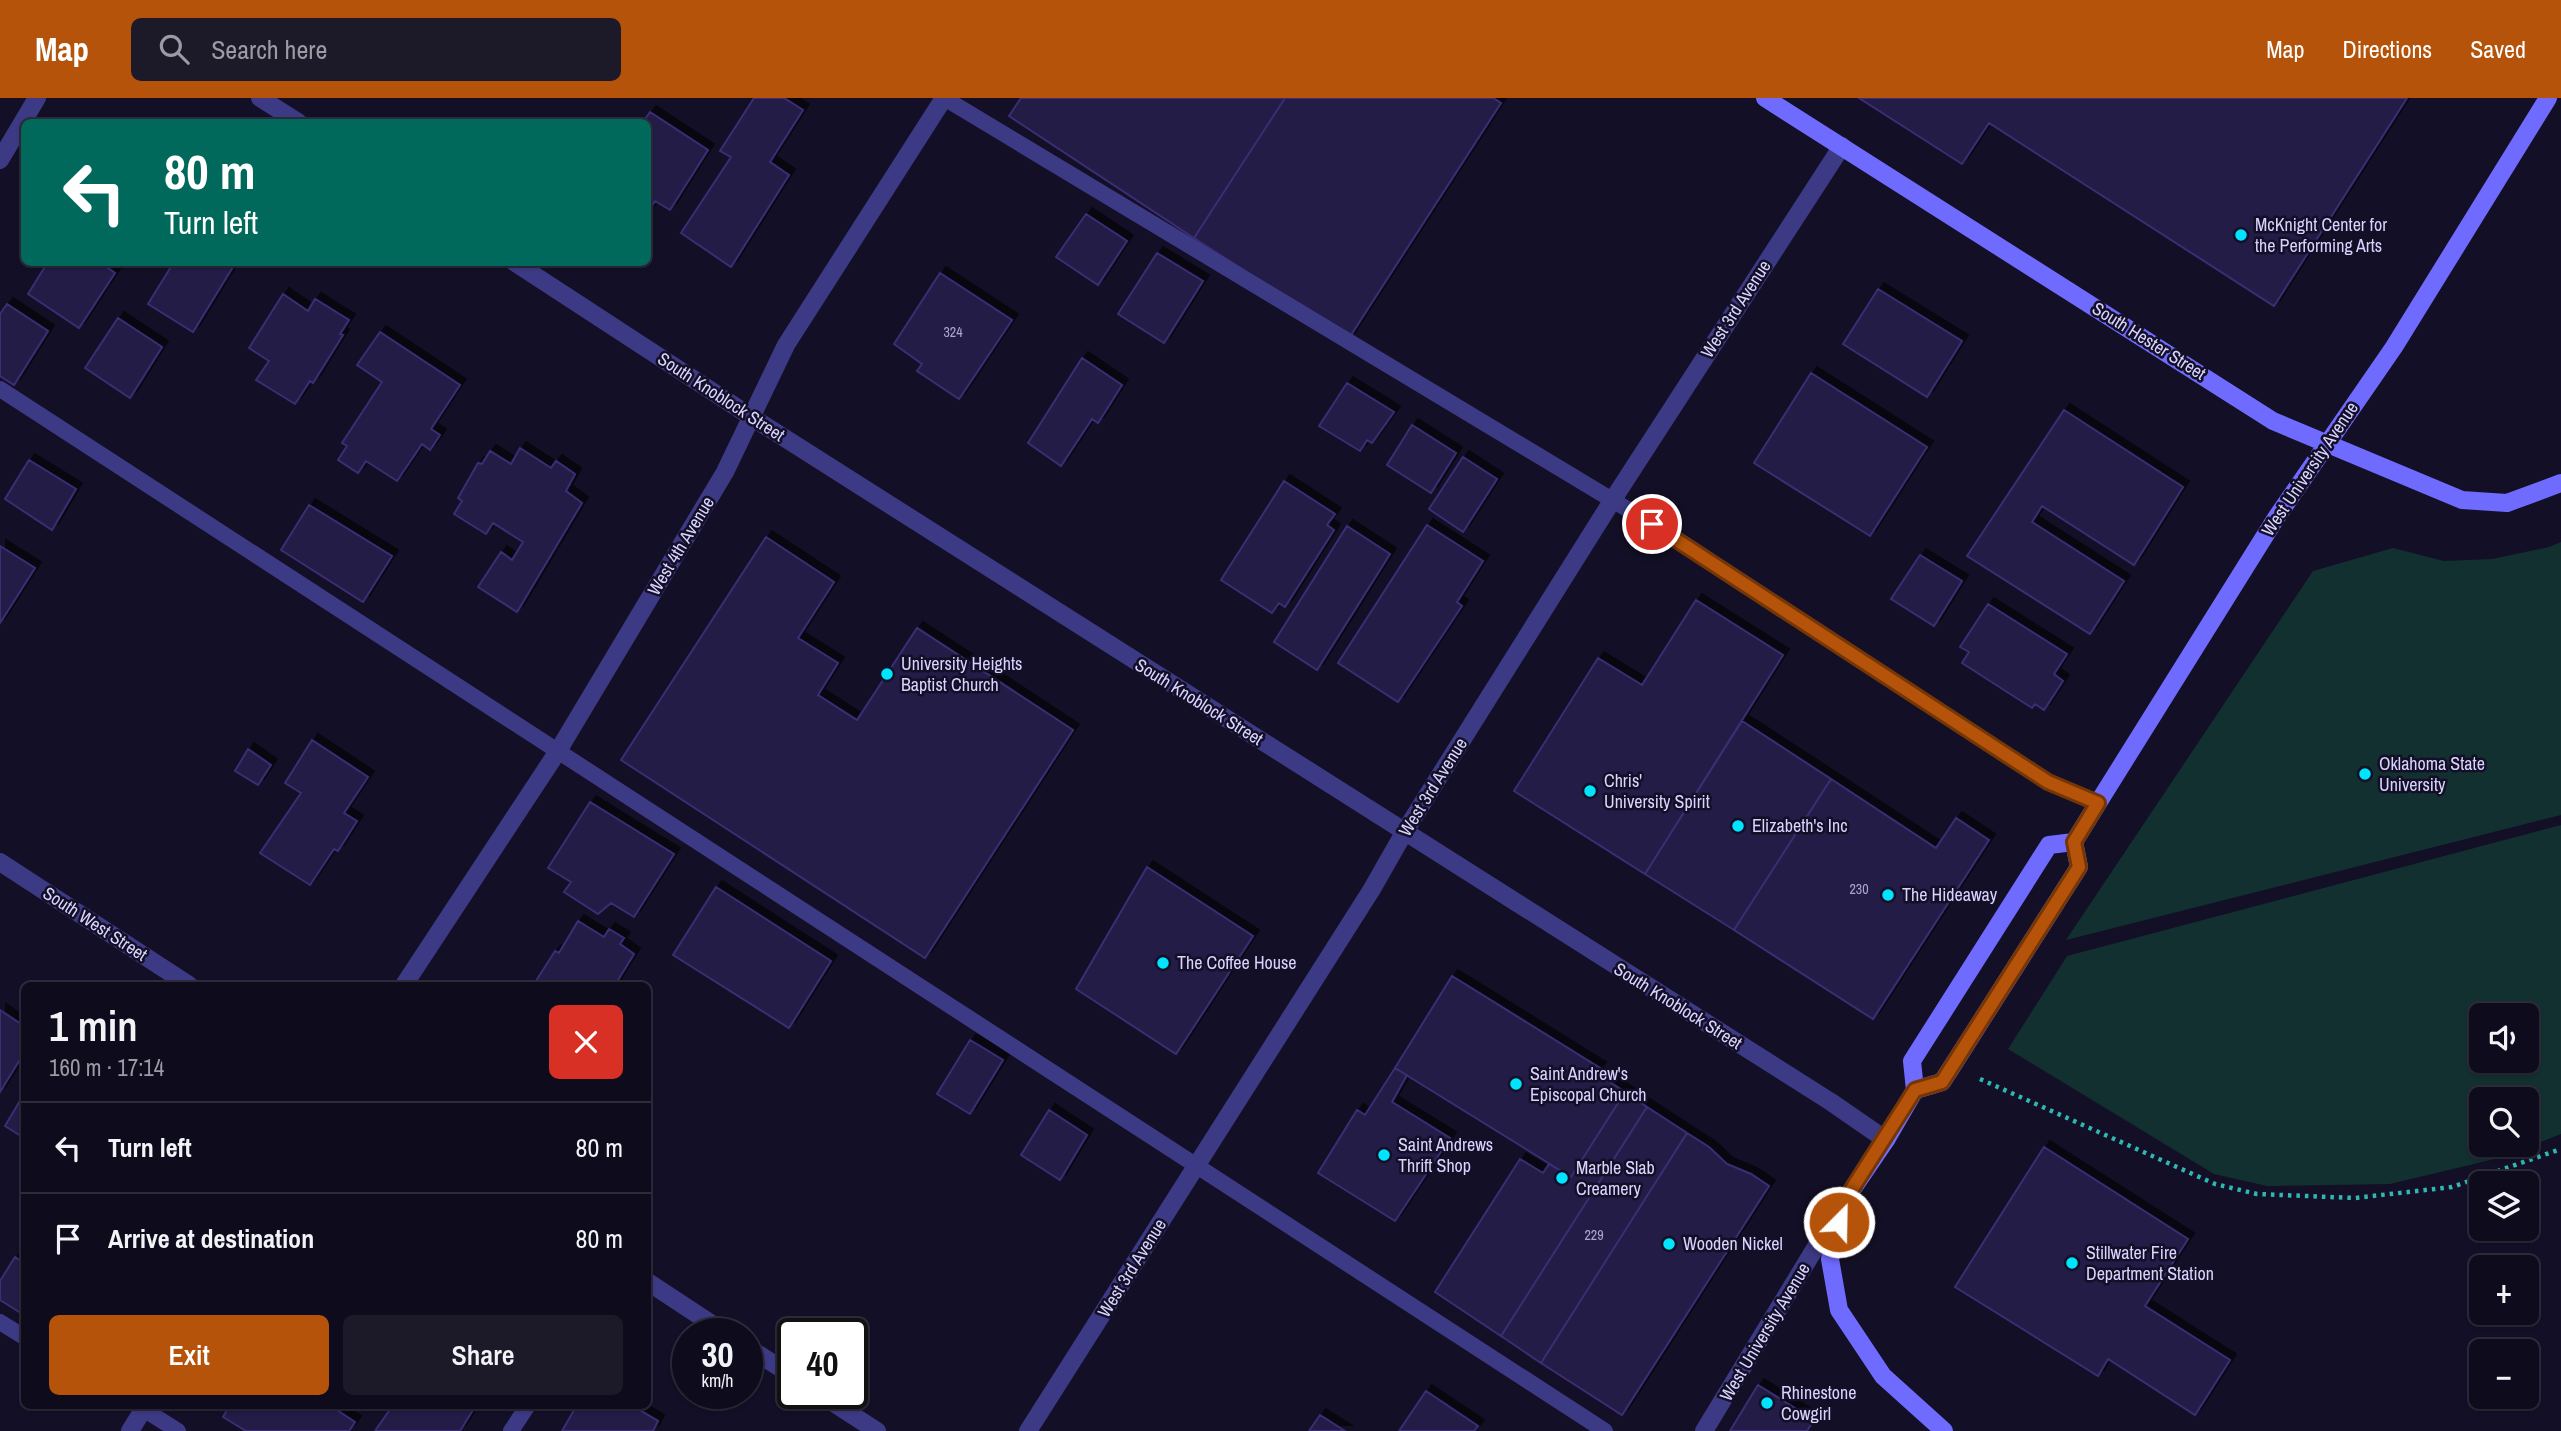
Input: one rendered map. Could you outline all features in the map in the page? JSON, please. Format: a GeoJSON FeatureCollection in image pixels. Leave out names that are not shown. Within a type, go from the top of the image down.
{"type":"FeatureCollection","features":[{"type":"Feature","properties":{"kind":"street"},"geometry":{"type":"LineString","coordinates":[[24,119],[37,98]]}},
{"type":"Feature","properties":{"kind":"street"},"geometry":{"type":"LineString","coordinates":[[260,98],[293,119]]}},
{"type":"Feature","properties":{"kind":"street","name":"West 4th Avenue"},"geometry":{"type":"LineString","coordinates":[[406,982],[558,751],[726,472],[786,345],[944,98]]}},
{"type":"Feature","properties":{"kind":"street","name":"South Hester Street"},"geometry":{"type":"LineString","coordinates":[[1765,98],[2273,421],[2462,500],[2507,503],[2561,483]]}},
{"type":"Feature","properties":{"kind":"street","name":"West University Avenue"},"geometry":{"type":"LineString","coordinates":[[2074,842],[2276,518],[2394,347],[2548,98]]}},
{"type":"Feature","properties":{"kind":"street"},"geometry":{"type":"LineString","coordinates":[[0,160],[21,125]]}},
{"type":"Feature","properties":{"kind":"street","name":"West 3rd Avenue"},"geometry":{"type":"LineString","coordinates":[[1028,1431],[1372,889],[1405,831],[1612,501],[1842,146]]}},
{"type":"Feature","properties":{"kind":"street","name":"South Knoblock Street"},"geometry":{"type":"LineString","coordinates":[[520,266],[753,418],[1831,1102],[1885,1140]]}},
{"type":"Feature","properties":{"kind":"street"},"geometry":{"type":"LineString","coordinates":[[2074,842],[2079,867],[1953,1065],[1942,1082],[1915,1090],[1912,1061],[2049,845],[2074,842]]}},
{"type":"Feature","properties":{"kind":"street","name":"South West Street"},"geometry":{"type":"LineString","coordinates":[[0,862],[184,982]]}},
{"type":"Feature","properties":{"kind":"street","name":"West University Avenue"},"geometry":{"type":"LineString","coordinates":[[1704,1431],[1915,1090]]}},
{"type":"Feature","properties":{"kind":"street"},"geometry":{"type":"LineString","coordinates":[[1843,1203],[1830,1259],[1839,1310],[1883,1376],[1944,1431]]}},
{"type":"Feature","properties":{"kind":"street"},"geometry":{"type":"LineString","coordinates":[[651,1290],[700,1318]]}},
{"type":"Feature","properties":{"kind":"street"},"geometry":{"type":"LineString","coordinates":[[131,1431],[141,1409]]}},
{"type":"Feature","properties":{"kind":"street"},"geometry":{"type":"LineString","coordinates":[[843,1409],[877,1431]]}},
{"type":"Feature","properties":{"kind":"lane"},"geometry":{"type":"LineString","coordinates":[[944,98],[1672,536],[2048,782],[2098,803]]}},
{"type":"Feature","properties":{"kind":"lane"},"geometry":{"type":"LineString","coordinates":[[0,389],[1605,1431]]}},
{"type":"Feature","properties":{"kind":"lane"},"geometry":{"type":"LineString","coordinates":[[0,1322],[21,1335]]}},
{"type":"Feature","properties":{"kind":"lane"},"geometry":{"type":"LineString","coordinates":[[145,1409],[178,1431]]}},
{"type":"Feature","properties":{"kind":"lane"},"geometry":{"type":"LineString","coordinates":[[511,1431],[525,1409]]}},
{"type":"Feature","properties":{"kind":"path"},"geometry":{"type":"LineString","coordinates":[[1953,1065],[1985,1082],[2215,1184],[2258,1194],[2355,1198],[2452,1187],[2561,1149]]}},
{"type":"Feature","properties":{"kind":"green space"},"geometry":{"type":"Polygon","coordinates":[[[2561,542],[2561,815],[2066,940],[2313,571],[2393,548],[2444,561],[2492,559],[2561,542]]]}},
{"type":"Feature","properties":{"kind":"green space"},"geometry":{"type":"Polygon","coordinates":[[[2561,825],[2561,1134],[2539,1143],[2539,1087],[2469,1087],[2469,1157],[2502,1157],[2390,1184],[2267,1186],[2214,1174],[2008,1049],[2067,956],[2561,825]]]}},
{"type":"Feature","properties":{"kind":"building"},"geometry":{"type":"Polygon","coordinates":[[[754,98],[784,98],[803,110],[770,162],[789,175],[731,267],[681,233],[731,157],[720,151],[754,98]]]}},
{"type":"Feature","properties":{"kind":"building"},"geometry":{"type":"Polygon","coordinates":[[[1021,98],[1285,98],[1194,238],[1009,116],[1021,98]]]}},
{"type":"Feature","properties":{"kind":"building"},"geometry":{"type":"Polygon","coordinates":[[[1285,98],[1493,98],[1501,103],[1349,338],[1194,238],[1285,98]]]}},
{"type":"Feature","properties":{"kind":"building","name":"McKnight Center for the Performing Arts"},"geometry":{"type":"Polygon","coordinates":[[[1859,98],[2407,98],[2274,306],[1989,123],[1962,164],[1859,98]]]}},
{"type":"Feature","properties":{"kind":"building"},"geometry":{"type":"Polygon","coordinates":[[[650,112],[708,150],[670,210],[655,201],[651,208],[651,119],[645,119],[650,112]]]}},
{"type":"Feature","properties":{"kind":"building"},"geometry":{"type":"Polygon","coordinates":[[[1086,214],[1127,241],[1098,285],[1056,257],[1086,214]]]}},
{"type":"Feature","properties":{"kind":"building"},"geometry":{"type":"Polygon","coordinates":[[[1157,253],[1203,281],[1164,343],[1118,314],[1157,253]]]}},
{"type":"Feature","properties":{"kind":"building"},"geometry":{"type":"Polygon","coordinates":[[[46,266],[105,266],[115,273],[79,328],[28,294],[46,266]]]}},
{"type":"Feature","properties":{"kind":"building"},"geometry":{"type":"Polygon","coordinates":[[[172,266],[234,266],[193,332],[148,304],[172,266]]]}},
{"type":"Feature","properties":{"kind":"building"},"geometry":{"type":"Polygon","coordinates":[[[940,273],[1012,320],[959,399],[917,371],[922,364],[894,344],[940,273]]]}},
{"type":"Feature","properties":{"kind":"building"},"geometry":{"type":"Polygon","coordinates":[[[1878,289],[1962,341],[1927,397],[1843,344],[1878,289]]]}},
{"type":"Feature","properties":{"kind":"building"},"geometry":{"type":"Polygon","coordinates":[[[283,294],[308,311],[315,299],[349,320],[340,334],[343,335],[313,383],[310,381],[295,404],[256,380],[269,361],[249,348],[283,294]]]}},
{"type":"Feature","properties":{"kind":"building"},"geometry":{"type":"Polygon","coordinates":[[[7,304],[48,331],[14,385],[0,376],[0,314],[7,304]]]}},
{"type":"Feature","properties":{"kind":"building"},"geometry":{"type":"Polygon","coordinates":[[[118,318],[162,347],[130,398],[85,368],[118,318]]]}},
{"type":"Feature","properties":{"kind":"building"},"geometry":{"type":"Polygon","coordinates":[[[380,332],[460,385],[431,429],[440,435],[430,450],[422,444],[397,481],[366,461],[358,473],[338,460],[347,446],[342,443],[382,382],[357,365],[380,332]]]}},
{"type":"Feature","properties":{"kind":"building"},"geometry":{"type":"Polygon","coordinates":[[[1082,358],[1122,385],[1098,423],[1092,419],[1061,466],[1028,443],[1082,358]]]}},
{"type":"Feature","properties":{"kind":"building"},"geometry":{"type":"Polygon","coordinates":[[[1811,373],[1927,447],[1870,536],[1754,463],[1811,373]]]}},
{"type":"Feature","properties":{"kind":"building"},"geometry":{"type":"Polygon","coordinates":[[[1347,383],[1394,412],[1372,443],[1367,440],[1360,451],[1319,426],[1347,383]]]}},
{"type":"Feature","properties":{"kind":"building"},"geometry":{"type":"Polygon","coordinates":[[[2064,410],[2183,487],[2134,565],[2042,506],[2032,522],[2124,581],[2090,634],[1967,556],[2064,410]]]}},
{"type":"Feature","properties":{"kind":"building"},"geometry":{"type":"Polygon","coordinates":[[[1412,425],[1456,453],[1431,493],[1387,465],[1412,425]]]}},
{"type":"Feature","properties":{"kind":"building"},"geometry":{"type":"Polygon","coordinates":[[[520,448],[551,468],[556,461],[575,474],[566,491],[582,503],[517,612],[478,587],[501,552],[512,560],[523,542],[493,523],[486,534],[454,514],[462,501],[458,498],[478,463],[482,464],[490,451],[511,464],[520,448]]]}},
{"type":"Feature","properties":{"kind":"building"},"geometry":{"type":"Polygon","coordinates":[[[1463,457],[1497,479],[1463,532],[1429,509],[1463,457]]]}},
{"type":"Feature","properties":{"kind":"building"},"geometry":{"type":"Polygon","coordinates":[[[29,460],[76,489],[52,530],[5,499],[29,460]]]}},
{"type":"Feature","properties":{"kind":"building"},"geometry":{"type":"Polygon","coordinates":[[[1284,481],[1335,514],[1327,525],[1334,530],[1285,607],[1279,603],[1272,613],[1221,580],[1284,481]]]}},
{"type":"Feature","properties":{"kind":"building"},"geometry":{"type":"Polygon","coordinates":[[[309,505],[392,556],[363,602],[281,550],[309,505]]]}},
{"type":"Feature","properties":{"kind":"building"},"geometry":{"type":"Polygon","coordinates":[[[1427,525],[1483,561],[1457,602],[1462,606],[1398,702],[1338,663],[1427,525]]]}},
{"type":"Feature","properties":{"kind":"building"},"geometry":{"type":"Polygon","coordinates":[[[1347,526],[1390,554],[1317,670],[1274,642],[1347,526]]]}},
{"type":"Feature","properties":{"kind":"building"},"geometry":{"type":"Polygon","coordinates":[[[766,537],[834,582],[798,638],[838,663],[818,695],[857,720],[917,628],[1073,730],[925,958],[621,760],[766,537]]]}},
{"type":"Feature","properties":{"kind":"building"},"geometry":{"type":"Polygon","coordinates":[[[0,546],[35,568],[0,623],[0,546]]]}},
{"type":"Feature","properties":{"kind":"building"},"geometry":{"type":"Polygon","coordinates":[[[1920,555],[1962,581],[1934,626],[1891,599],[1920,555]]]}},
{"type":"Feature","properties":{"kind":"building","name":"Chris' University Spirit"},"geometry":{"type":"Polygon","coordinates":[[[1696,600],[1783,655],[1645,874],[1514,791],[1598,658],[1642,685],[1696,600]]]}},
{"type":"Feature","properties":{"kind":"building"},"geometry":{"type":"Polygon","coordinates":[[[1988,604],[2067,654],[2054,674],[2063,681],[2044,710],[2035,704],[2032,708],[1962,663],[1969,652],[1960,647],[1988,604]]]}},
{"type":"Feature","properties":{"kind":"building","name":"Elizabeth's Inc"},"geometry":{"type":"Polygon","coordinates":[[[1742,721],[1831,779],[1734,930],[1645,874],[1742,721]]]}},
{"type":"Feature","properties":{"kind":"building"},"geometry":{"type":"Polygon","coordinates":[[[312,740],[368,777],[344,813],[357,821],[338,851],[334,849],[310,885],[260,853],[301,793],[285,783],[312,740]]]}},
{"type":"Feature","properties":{"kind":"building"},"geometry":{"type":"Polygon","coordinates":[[[248,749],[271,765],[258,785],[235,771],[248,749]]]}},
{"type":"Feature","properties":{"kind":"building"},"geometry":{"type":"Polygon","coordinates":[[[1831,779],[1936,848],[1956,818],[1989,840],[1873,1019],[1734,930],[1831,779]]]}},
{"type":"Feature","properties":{"kind":"building"},"geometry":{"type":"Polygon","coordinates":[[[590,802],[674,854],[634,917],[611,903],[598,914],[564,892],[571,882],[548,868],[590,802]]]}},
{"type":"Feature","properties":{"kind":"building","name":"The Coffee House"},"geometry":{"type":"Polygon","coordinates":[[[1147,867],[1253,936],[1176,1054],[1076,989],[1147,867]]]}},
{"type":"Feature","properties":{"kind":"building"},"geometry":{"type":"Polygon","coordinates":[[[716,887],[831,961],[789,1028],[673,955],[716,887]]]}},
{"type":"Feature","properties":{"kind":"building"},"geometry":{"type":"Polygon","coordinates":[[[578,921],[604,937],[609,929],[624,938],[620,944],[634,954],[617,982],[535,982],[555,951],[559,953],[578,921]]]}},
{"type":"Feature","properties":{"kind":"building","name":"Saint Andrew's Episcopal Church"},"geometry":{"type":"Polygon","coordinates":[[[1452,976],[1600,1068],[1596,1073],[1625,1092],[1571,1177],[1395,1068],[1452,976]]]}},
{"type":"Feature","properties":{"kind":"building"},"geometry":{"type":"Polygon","coordinates":[[[0,1010],[21,1024],[21,1058],[0,1092],[0,1010]]]}},
{"type":"Feature","properties":{"kind":"building"},"geometry":{"type":"Polygon","coordinates":[[[970,1040],[1003,1060],[970,1114],[937,1094],[970,1040]]]}},
{"type":"Feature","properties":{"kind":"building","name":"Saint Andrews Thrift Shop"},"geometry":{"type":"Polygon","coordinates":[[[1395,1068],[1407,1075],[1392,1102],[1450,1138],[1395,1221],[1318,1173],[1357,1110],[1365,1115],[1395,1068]]]}},
{"type":"Feature","properties":{"kind":"building"},"geometry":{"type":"Polygon","coordinates":[[[1625,1092],[1647,1107],[1501,1336],[1435,1292],[1520,1159],[1543,1173],[1549,1164],[1571,1177],[1625,1092]]]}},
{"type":"Feature","properties":{"kind":"building"},"geometry":{"type":"Polygon","coordinates":[[[21,1099],[21,1136],[5,1126],[21,1099]]]}},
{"type":"Feature","properties":{"kind":"building"},"geometry":{"type":"Polygon","coordinates":[[[1647,1107],[1687,1133],[1541,1363],[1501,1336],[1647,1107]]]}},
{"type":"Feature","properties":{"kind":"building"},"geometry":{"type":"Polygon","coordinates":[[[1049,1110],[1087,1135],[1060,1180],[1021,1155],[1049,1110]]]}},
{"type":"Feature","properties":{"kind":"building"},"geometry":{"type":"Polygon","coordinates":[[[1687,1133],[1709,1147],[1727,1164],[1751,1174],[1769,1186],[1622,1415],[1541,1363],[1687,1133]]]}},
{"type":"Feature","properties":{"kind":"building","name":"Stillwater Fire Department Station"},"geometry":{"type":"Polygon","coordinates":[[[2044,1147],[2188,1239],[2145,1306],[2230,1360],[2195,1415],[2108,1359],[2098,1376],[1955,1287],[2044,1147]]]}},
{"type":"Feature","properties":{"kind":"building"},"geometry":{"type":"Polygon","coordinates":[[[15,1257],[21,1261],[21,1313],[0,1300],[0,1281],[15,1257]]]}},
{"type":"Feature","properties":{"kind":"building","name":"Rhinestone Cowgirl"},"geometry":{"type":"Polygon","coordinates":[[[1758,1385],[1814,1420],[1807,1431],[1730,1431],[1758,1385]]]}},
{"type":"Feature","properties":{"kind":"building"},"geometry":{"type":"Polygon","coordinates":[[[1426,1391],[1478,1426],[1474,1431],[1399,1431],[1426,1391]]]}},
{"type":"Feature","properties":{"kind":"building"},"geometry":{"type":"Polygon","coordinates":[[[228,1409],[335,1409],[355,1422],[349,1431],[246,1431],[223,1417],[228,1409]]]}},
{"type":"Feature","properties":{"kind":"building"},"geometry":{"type":"Polygon","coordinates":[[[390,1409],[474,1409],[460,1431],[375,1431],[390,1409]]]}},
{"type":"Feature","properties":{"kind":"building"},"geometry":{"type":"Polygon","coordinates":[[[575,1409],[638,1409],[658,1421],[653,1431],[562,1431],[575,1409]]]}},
{"type":"Feature","properties":{"kind":"building"},"geometry":{"type":"Polygon","coordinates":[[[1320,1415],[1345,1431],[1309,1431],[1320,1415]]]}},
{"type":"Feature","properties":{"kind":"place","name":"McKnight Center for the Performing Arts"},"geometry":{"type":"Point","coordinates":[2241,235]}},
{"type":"Feature","properties":{"kind":"place","name":"University Heights Baptist Church"},"geometry":{"type":"Point","coordinates":[887,674]}},
{"type":"Feature","properties":{"kind":"place","name":"Oklahoma State University"},"geometry":{"type":"Point","coordinates":[2365,774]}},
{"type":"Feature","properties":{"kind":"place","name":"Chris' University Spirit"},"geometry":{"type":"Point","coordinates":[1590,791]}},
{"type":"Feature","properties":{"kind":"place","name":"Elizabeth's Inc"},"geometry":{"type":"Point","coordinates":[1738,826]}},
{"type":"Feature","properties":{"kind":"place","name":"The Hideaway"},"geometry":{"type":"Point","coordinates":[1888,895]}},
{"type":"Feature","properties":{"kind":"place","name":"The Coffee House"},"geometry":{"type":"Point","coordinates":[1163,963]}},
{"type":"Feature","properties":{"kind":"place","name":"Saint Andrew's Episcopal Church"},"geometry":{"type":"Point","coordinates":[1516,1084]}},
{"type":"Feature","properties":{"kind":"place","name":"Saint Andrews Thrift Shop"},"geometry":{"type":"Point","coordinates":[1384,1155]}},
{"type":"Feature","properties":{"kind":"place","name":"Marble Slab Creamery"},"geometry":{"type":"Point","coordinates":[1562,1178]}},
{"type":"Feature","properties":{"kind":"place","name":"Wooden Nickel"},"geometry":{"type":"Point","coordinates":[1669,1244]}},
{"type":"Feature","properties":{"kind":"place","name":"Stillwater Fire Department Station"},"geometry":{"type":"Point","coordinates":[2072,1263]}},
{"type":"Feature","properties":{"kind":"place","name":"Rhinestone Cowgirl"},"geometry":{"type":"Point","coordinates":[1767,1403]}},
{"type":"Feature","properties":{"kind":"route"},"geometry":{"type":"LineString","coordinates":[[1652,524],[2048,782],[2098,803],[2074,842],[2079,867],[1942,1082],[1915,1090],[1843,1203],[1839,1222]]}}]}
